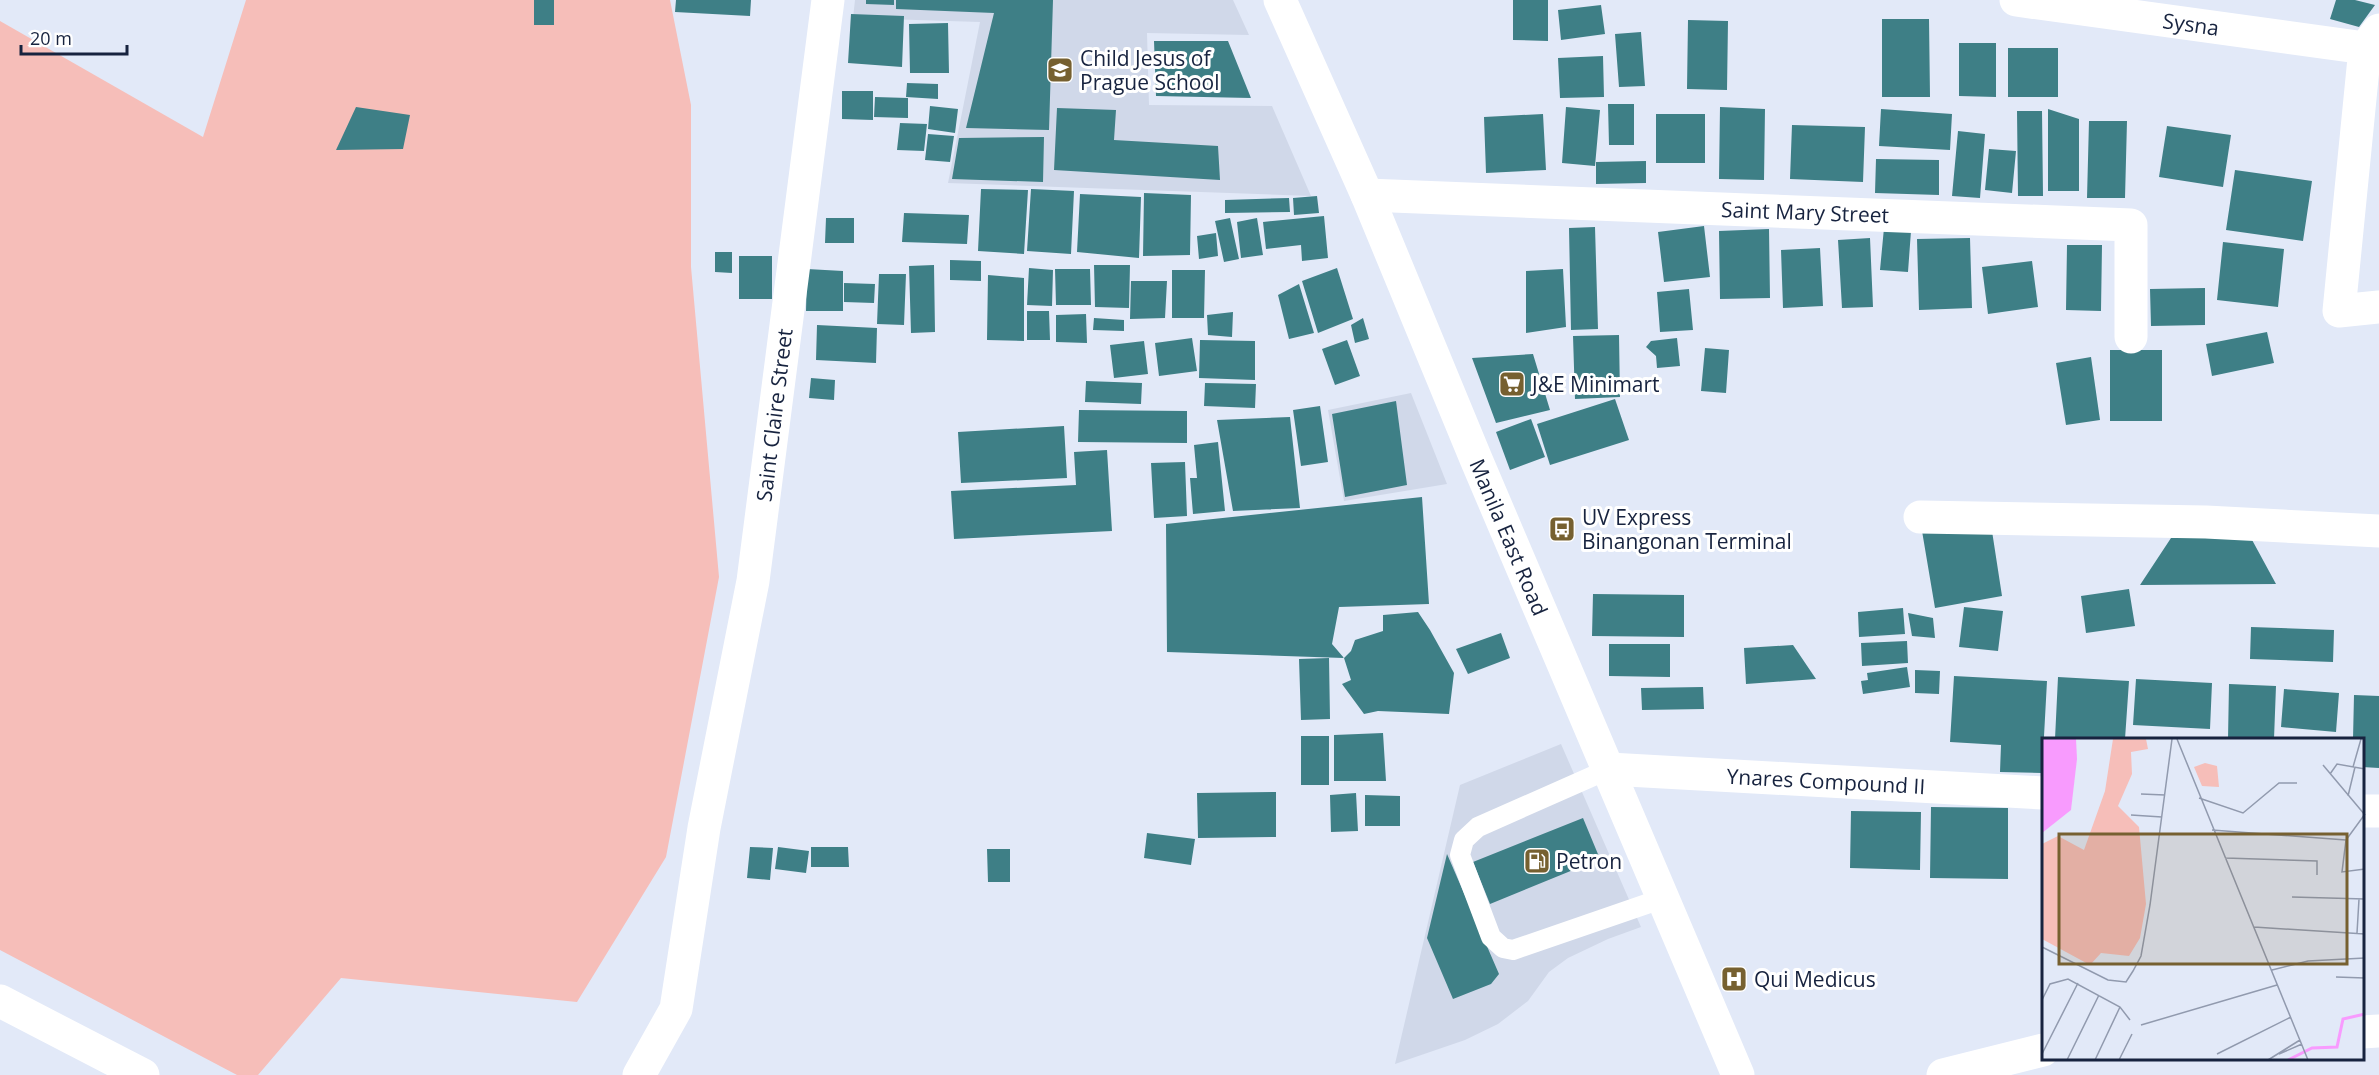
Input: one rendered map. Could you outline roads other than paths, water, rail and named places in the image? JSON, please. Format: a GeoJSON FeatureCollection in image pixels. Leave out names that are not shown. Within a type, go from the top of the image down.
{"type":"FeatureCollection","features":[{"type":"Feature","properties":{"kind":"street","name":"Saint Claire Street"},"geometry":{"type":"LineString","coordinates":[[639,1075],[676,1009],[704,828],[753,581],[828,0]]}},
{"type":"Feature","properties":{"kind":"street","name":"Manila East Road"},"geometry":{"type":"LineString","coordinates":[[1280,0],[1367,195],[1476,459],[1738,1075]]}},
{"type":"Feature","properties":{"kind":"street","name":"Sysna"},"geometry":{"type":"LineString","coordinates":[[2016,0],[2372,39]]}},
{"type":"Feature","properties":{"kind":"street"},"geometry":{"type":"LineString","coordinates":[[2372,39],[2339,311],[2379,307]]}},
{"type":"Feature","properties":{"kind":"street","name":"Saint Mary Street"},"geometry":{"type":"LineString","coordinates":[[1367,195],[2131,225],[2131,337]]}},
{"type":"Feature","properties":{"kind":"street"},"geometry":{"type":"LineString","coordinates":[[1920,517],[2206,522],[2379,531]]}},
{"type":"Feature","properties":{"kind":"street","name":"Ynares Compound II"},"geometry":{"type":"LineString","coordinates":[[1609,769],[2042,793]]}},
{"type":"Feature","properties":{"kind":"street"},"geometry":{"type":"LineString","coordinates":[[2364,810],[2379,811]]}},
{"type":"Feature","properties":{"kind":"street"},"geometry":{"type":"LineString","coordinates":[[0,1001],[143,1075]]}},
{"type":"Feature","properties":{"kind":"street"},"geometry":{"type":"LineString","coordinates":[[2364,1032],[2379,1031]]}},
{"type":"Feature","properties":{"kind":"street"},"geometry":{"type":"LineString","coordinates":[[1944,1075],[2042,1050]]}},
{"type":"Feature","properties":{"kind":"lane"},"geometry":{"type":"LineString","coordinates":[[1609,769],[1478,827],[1464,840],[1460,855],[1491,937],[1503,948],[1512,950],[1664,898]]}},
{"type":"Feature","properties":{"kind":"place","name":"Child Jesus of Prague School"},"geometry":{"type":"Point","coordinates":[1060,70]}},
{"type":"Feature","properties":{"kind":"place","name":"J&E Minimart"},"geometry":{"type":"Point","coordinates":[1512,384]}},
{"type":"Feature","properties":{"kind":"place","name":"UV Express Binangonan Terminal"},"geometry":{"type":"Point","coordinates":[1562,529]}},
{"type":"Feature","properties":{"kind":"place","name":"Petron"},"geometry":{"type":"Point","coordinates":[1537,861]}},
{"type":"Feature","properties":{"kind":"place","name":"Qui Medicus"},"geometry":{"type":"Point","coordinates":[1734,979]}}]}
